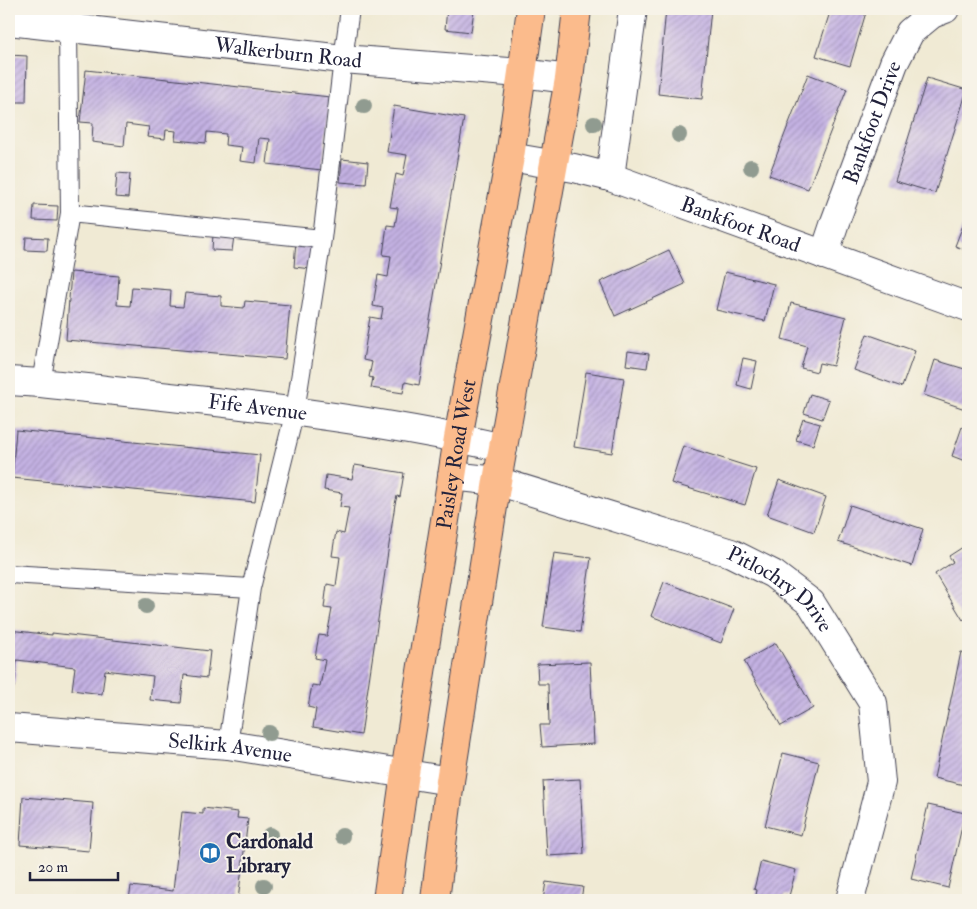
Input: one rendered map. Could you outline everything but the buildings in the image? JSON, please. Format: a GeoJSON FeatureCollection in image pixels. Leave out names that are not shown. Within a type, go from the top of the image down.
{"type":"FeatureCollection","features":[{"type":"Feature","properties":{"kind":"main road","name":"Paisley Road West"},"geometry":{"type":"LineString","coordinates":[[387,900],[404,773],[458,438],[510,157],[531,9]]}},
{"type":"Feature","properties":{"kind":"main road","name":"Paisley Road West"},"geometry":{"type":"LineString","coordinates":[[435,900],[450,781],[497,481],[569,79],[577,9]]}},
{"type":"Feature","properties":{"kind":"street"},"geometry":{"type":"LineString","coordinates":[[610,177],[632,9]]}},
{"type":"Feature","properties":{"kind":"street","name":"Bankfoot Drive"},"geometry":{"type":"LineString","coordinates":[[824,255],[894,63],[910,32],[932,14],[945,9]]}},
{"type":"Feature","properties":{"kind":"street","name":"Walkerburn Road"},"geometry":{"type":"LineString","coordinates":[[9,21],[343,59],[522,73],[569,79]]}},
{"type":"Feature","properties":{"kind":"street","name":"Bankfoot Road"},"geometry":{"type":"LineString","coordinates":[[510,157],[554,164],[610,177],[968,306]]}},
{"type":"Feature","properties":{"kind":"street","name":"Fife Avenue"},"geometry":{"type":"LineString","coordinates":[[9,381],[295,411],[458,438],[503,448]]}},
{"type":"Feature","properties":{"kind":"street","name":"Pitlochry Drive"},"geometry":{"type":"LineString","coordinates":[[452,476],[497,481],[731,553],[773,574],[811,602],[873,703],[881,782],[850,900]]}},
{"type":"Feature","properties":{"kind":"street","name":"Selkirk Avenue"},"geometry":{"type":"LineString","coordinates":[[9,728],[228,745],[450,781]]}},
{"type":"Feature","properties":{"kind":"lane"},"geometry":{"type":"LineString","coordinates":[[228,745],[251,588],[295,411],[322,239],[350,9]]}},
{"type":"Feature","properties":{"kind":"lane"},"geometry":{"type":"LineString","coordinates":[[41,383],[70,213],[68,28]]}},
{"type":"Feature","properties":{"kind":"lane"},"geometry":{"type":"LineString","coordinates":[[70,213],[322,239]]}},
{"type":"Feature","properties":{"kind":"lane"},"geometry":{"type":"LineString","coordinates":[[9,574],[251,588]]}},
{"type":"Feature","properties":{"kind":"place","name":"Cardonald Library"},"geometry":{"type":"Point","coordinates":[210,853]}}]}
